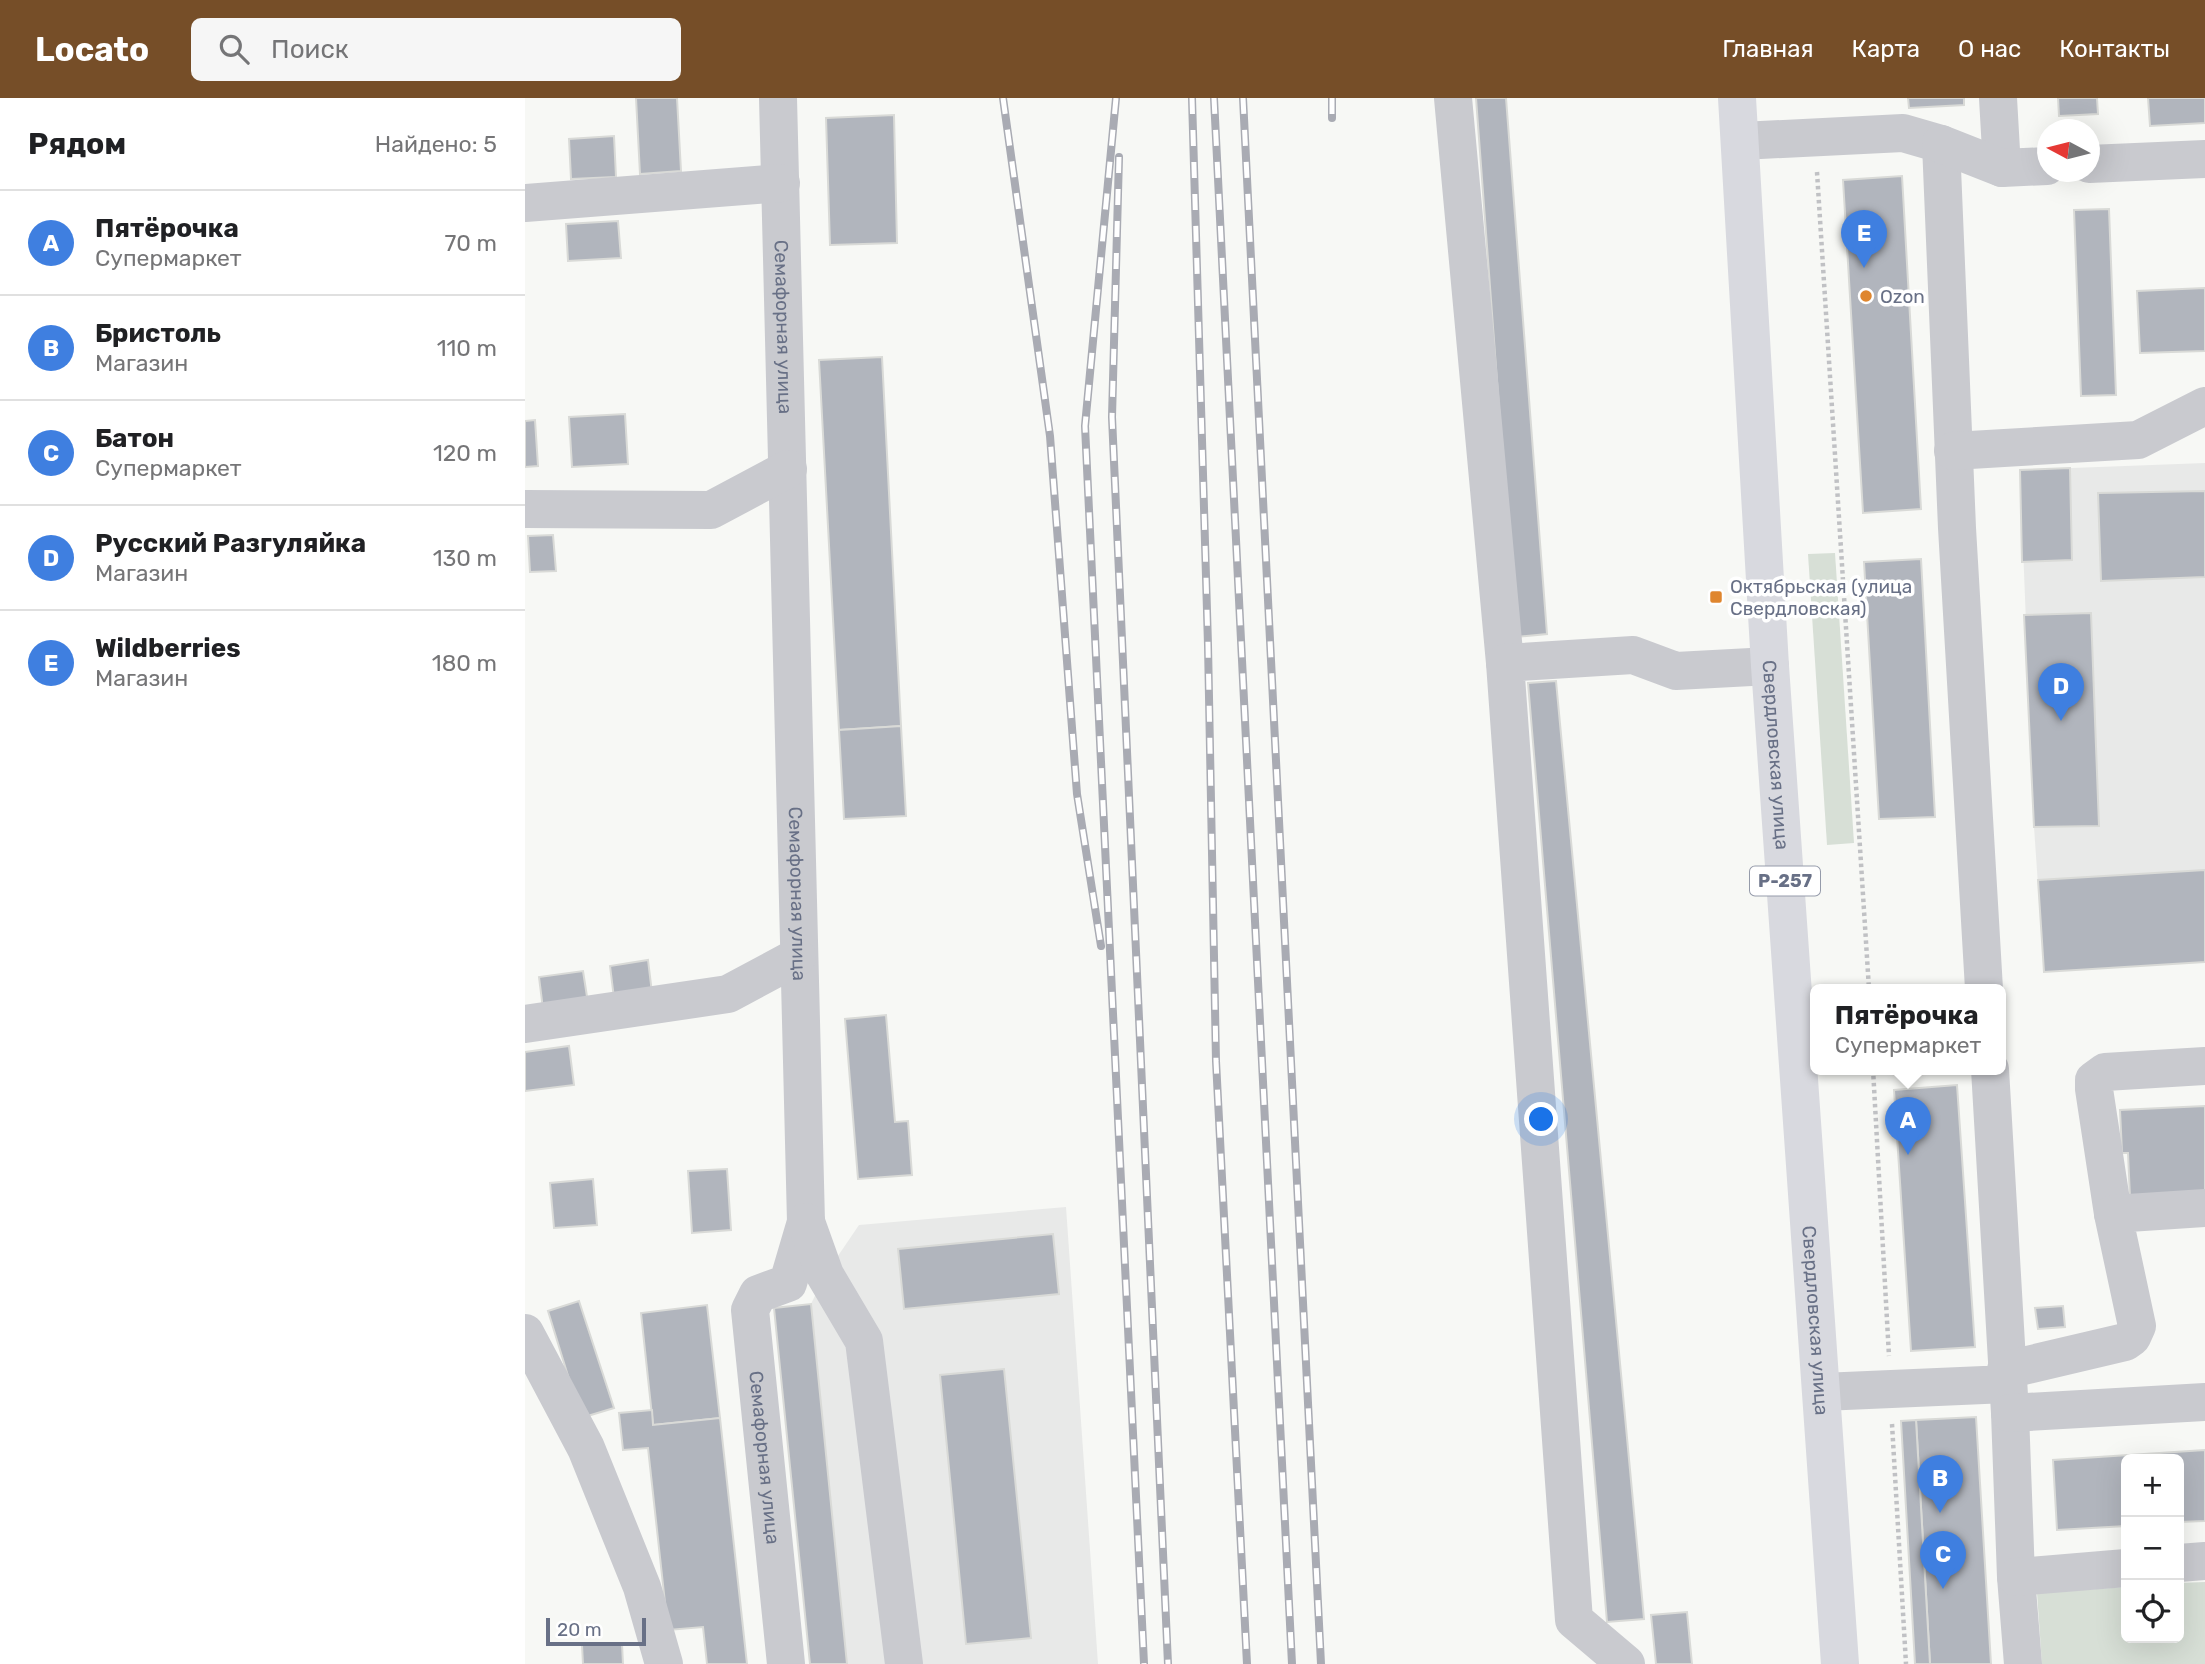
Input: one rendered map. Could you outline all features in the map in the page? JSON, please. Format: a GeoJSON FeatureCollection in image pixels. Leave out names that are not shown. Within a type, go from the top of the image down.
{"type":"FeatureCollection","features":[{"type":"Feature","properties":{"kind":"highway","name":"Свердловская улица"},"geometry":{"type":"LineString","coordinates":[[1737,98],[1770,666],[1840,1664]]}},
{"type":"Feature","properties":{"kind":"street","name":"Семафорная улица"},"geometry":{"type":"LineString","coordinates":[[778,98],[797,957],[806,1222],[787,1283],[758,1294],[750,1310],[786,1664]]}},
{"type":"Feature","properties":{"kind":"street"},"geometry":{"type":"LineString","coordinates":[[1453,98],[1504,663],[1574,1620],[1626,1664]]}},
{"type":"Feature","properties":{"kind":"street"},"geometry":{"type":"LineString","coordinates":[[1998,98],[2002,167]]}},
{"type":"Feature","properties":{"kind":"street"},"geometry":{"type":"LineString","coordinates":[[1741,141],[1903,133],[2002,167],[2037,166]]}},
{"type":"Feature","properties":{"kind":"street"},"geometry":{"type":"LineString","coordinates":[[1941,145],[1954,451],[1985,984]]}},
{"type":"Feature","properties":{"kind":"street"},"geometry":{"type":"LineString","coordinates":[[2100,164],[2205,159]]}},
{"type":"Feature","properties":{"kind":"street"},"geometry":{"type":"LineString","coordinates":[[525,203],[781,183]]}},
{"type":"Feature","properties":{"kind":"street"},"geometry":{"type":"LineString","coordinates":[[1954,451],[2139,440],[2205,406]]}},
{"type":"Feature","properties":{"kind":"street"},"geometry":{"type":"LineString","coordinates":[[525,509],[711,510],[788,469]]}},
{"type":"Feature","properties":{"kind":"street"},"geometry":{"type":"LineString","coordinates":[[1504,663],[1633,656],[1676,671],[1770,666]]}},
{"type":"Feature","properties":{"kind":"street"},"geometry":{"type":"LineString","coordinates":[[525,1024],[728,994],[797,957]]}},
{"type":"Feature","properties":{"kind":"street"},"geometry":{"type":"LineString","coordinates":[[2007,1389],[2125,1342],[2132,1337],[2137,1326],[2113,1214],[2094,1080],[2105,1072],[2205,1066]]}},
{"type":"Feature","properties":{"kind":"street"},"geometry":{"type":"LineString","coordinates":[[1990,1075],[2016,1577],[2023,1664]]}},
{"type":"Feature","properties":{"kind":"street"},"geometry":{"type":"LineString","coordinates":[[2113,1214],[2205,1208]]}},
{"type":"Feature","properties":{"kind":"street"},"geometry":{"type":"LineString","coordinates":[[806,1222],[825,1275],[864,1340],[904,1664]]}},
{"type":"Feature","properties":{"kind":"street"},"geometry":{"type":"LineString","coordinates":[[525,1333],[586,1448],[642,1587],[664,1664]]}},
{"type":"Feature","properties":{"kind":"street"},"geometry":{"type":"LineString","coordinates":[[1822,1392],[2007,1389],[2205,1402]]}},
{"type":"Feature","properties":{"kind":"street"},"geometry":{"type":"LineString","coordinates":[[2184,1563],[2205,1561]]}},
{"type":"Feature","properties":{"kind":"street"},"geometry":{"type":"LineString","coordinates":[[2016,1577],[2121,1568]]}},
{"type":"Feature","properties":{"kind":"path"},"geometry":{"type":"LineString","coordinates":[[1814,138],[1868,984]]}},
{"type":"Feature","properties":{"kind":"shaded area"},"geometry":{"type":"Polygon","coordinates":[[[2205,463],[2205,962],[2044,972],[2034,827],[2020,470],[2205,463]]]}},
{"type":"Feature","properties":{"kind":"shaded area"},"geometry":{"type":"Polygon","coordinates":[[[1835,553],[1854,843],[1827,845],[1808,554],[1835,553]]]}},
{"type":"Feature","properties":{"kind":"shaded area"},"geometry":{"type":"Polygon","coordinates":[[[1066,1207],[1098,1664],[847,1664],[811,1304],[825,1275],[859,1225],[1066,1207]]]}},
{"type":"Feature","properties":{"kind":"shaded area"},"geometry":{"type":"Polygon","coordinates":[[[2205,1582],[2205,1664],[2042,1664],[2037,1593],[2121,1587],[2121,1643],[2184,1643],[2184,1583],[2205,1582]]]}},
{"type":"Feature","properties":{"kind":"building"},"geometry":{"type":"Polygon","coordinates":[[[636,98],[677,98],[681,171],[640,174],[636,98]]]}},
{"type":"Feature","properties":{"kind":"building"},"geometry":{"type":"Polygon","coordinates":[[[1476,98],[1506,98],[1547,634],[1516,637],[1476,98]]]}},
{"type":"Feature","properties":{"kind":"building"},"geometry":{"type":"Polygon","coordinates":[[[1908,98],[1964,98],[1964,105],[1909,108],[1908,98]]]}},
{"type":"Feature","properties":{"kind":"building"},"geometry":{"type":"Polygon","coordinates":[[[2058,98],[2097,98],[2098,114],[2059,116],[2058,98]]]}},
{"type":"Feature","properties":{"kind":"building"},"geometry":{"type":"Polygon","coordinates":[[[2148,98],[2205,98],[2205,123],[2150,126],[2148,98]]]}},
{"type":"Feature","properties":{"kind":"building"},"geometry":{"type":"Polygon","coordinates":[[[894,115],[897,243],[830,245],[826,118],[894,115]]]}},
{"type":"Feature","properties":{"kind":"building"},"geometry":{"type":"Polygon","coordinates":[[[614,136],[616,177],[571,179],[569,139],[614,136]]]}},
{"type":"Feature","properties":{"kind":"building"},"geometry":{"type":"Polygon","coordinates":[[[1902,176],[1921,509],[1863,513],[1843,180],[1902,176]]]}},
{"type":"Feature","properties":{"kind":"building"},"geometry":{"type":"Polygon","coordinates":[[[2109,209],[2116,395],[2081,396],[2074,210],[2109,209]]]}},
{"type":"Feature","properties":{"kind":"building"},"geometry":{"type":"Polygon","coordinates":[[[618,221],[621,258],[568,261],[566,224],[618,221]]]}},
{"type":"Feature","properties":{"kind":"building"},"geometry":{"type":"Polygon","coordinates":[[[2205,288],[2205,351],[2140,353],[2137,291],[2205,288]]]}},
{"type":"Feature","properties":{"kind":"building"},"geometry":{"type":"Polygon","coordinates":[[[882,357],[901,726],[839,730],[819,360],[882,357]]]}},
{"type":"Feature","properties":{"kind":"building"},"geometry":{"type":"Polygon","coordinates":[[[625,414],[628,464],[572,467],[569,417],[625,414]]]}},
{"type":"Feature","properties":{"kind":"building"},"geometry":{"type":"Polygon","coordinates":[[[535,420],[538,466],[525,467],[525,421],[535,420]]]}},
{"type":"Feature","properties":{"kind":"building"},"geometry":{"type":"Polygon","coordinates":[[[2070,468],[2072,560],[2022,562],[2020,470],[2070,468]]]}},
{"type":"Feature","properties":{"kind":"building"},"geometry":{"type":"Polygon","coordinates":[[[2205,491],[2205,577],[2101,581],[2098,493],[2205,491]]]}},
{"type":"Feature","properties":{"kind":"building"},"geometry":{"type":"Polygon","coordinates":[[[553,535],[556,571],[530,572],[528,536],[553,535]]]}},
{"type":"Feature","properties":{"kind":"building"},"geometry":{"type":"Polygon","coordinates":[[[1921,559],[1935,817],[1879,819],[1864,562],[1921,559]]]}},
{"type":"Feature","properties":{"kind":"building"},"geometry":{"type":"Polygon","coordinates":[[[2091,613],[2099,826],[2034,827],[2024,615],[2091,613]]]}},
{"type":"Feature","properties":{"kind":"building"},"geometry":{"type":"Polygon","coordinates":[[[1556,681],[1644,1619],[1607,1622],[1528,683],[1556,681]]]}},
{"type":"Feature","properties":{"kind":"building"},"geometry":{"type":"Polygon","coordinates":[[[901,726],[906,816],[844,819],[839,730],[901,726]]]}},
{"type":"Feature","properties":{"kind":"building"},"geometry":{"type":"Polygon","coordinates":[[[2205,870],[2205,962],[2044,972],[2038,880],[2205,870]]]}},
{"type":"Feature","properties":{"kind":"building"},"geometry":{"type":"Polygon","coordinates":[[[648,960],[652,993],[614,998],[610,966],[648,960]]]}},
{"type":"Feature","properties":{"kind":"building"},"geometry":{"type":"Polygon","coordinates":[[[583,971],[588,1003],[543,1009],[539,977],[583,971]]]}},
{"type":"Feature","properties":{"kind":"building"},"geometry":{"type":"Polygon","coordinates":[[[886,1015],[895,1122],[908,1121],[912,1175],[858,1179],[845,1019],[886,1015]]]}},
{"type":"Feature","properties":{"kind":"building"},"geometry":{"type":"Polygon","coordinates":[[[569,1046],[574,1085],[525,1091],[525,1052],[569,1046]]]}},
{"type":"Feature","properties":{"kind":"building"},"geometry":{"type":"Polygon","coordinates":[[[1957,1085],[1975,1347],[1911,1351],[1894,1090],[1957,1085]]]}},
{"type":"Feature","properties":{"kind":"building"},"geometry":{"type":"Polygon","coordinates":[[[2205,1106],[2205,1193],[2130,1197],[2128,1153],[2122,1153],[2120,1110],[2205,1106]]]}},
{"type":"Feature","properties":{"kind":"building"},"geometry":{"type":"Polygon","coordinates":[[[727,1169],[731,1230],[692,1233],[688,1171],[727,1169]]]}},
{"type":"Feature","properties":{"kind":"building"},"geometry":{"type":"Polygon","coordinates":[[[593,1179],[597,1225],[554,1228],[550,1183],[593,1179]]]}},
{"type":"Feature","properties":{"kind":"building"},"geometry":{"type":"Polygon","coordinates":[[[1053,1234],[1059,1294],[904,1309],[898,1249],[1053,1234]]]}},
{"type":"Feature","properties":{"kind":"building"},"geometry":{"type":"Polygon","coordinates":[[[579,1301],[614,1408],[581,1418],[548,1311],[579,1301]]]}},
{"type":"Feature","properties":{"kind":"building"},"geometry":{"type":"Polygon","coordinates":[[[811,1304],[847,1664],[810,1664],[774,1308],[811,1304]]]}},
{"type":"Feature","properties":{"kind":"building"},"geometry":{"type":"Polygon","coordinates":[[[707,1305],[720,1418],[653,1425],[641,1313],[707,1305]]]}},
{"type":"Feature","properties":{"kind":"building"},"geometry":{"type":"Polygon","coordinates":[[[2063,1306],[2065,1327],[2038,1329],[2035,1308],[2063,1306]]]}},
{"type":"Feature","properties":{"kind":"building"},"geometry":{"type":"Polygon","coordinates":[[[1004,1369],[1031,1638],[966,1644],[940,1375],[1004,1369]]]}},
{"type":"Feature","properties":{"kind":"building"},"geometry":{"type":"Polygon","coordinates":[[[652,1410],[653,1425],[720,1418],[747,1664],[707,1664],[703,1627],[668,1630],[648,1448],[623,1450],[619,1413],[652,1410]]]}},
{"type":"Feature","properties":{"kind":"building"},"geometry":{"type":"Polygon","coordinates":[[[1976,1417],[1991,1664],[1930,1664],[1916,1420],[1976,1417]]]}},
{"type":"Feature","properties":{"kind":"building"},"geometry":{"type":"Polygon","coordinates":[[[1916,1420],[1930,1664],[1915,1664],[1901,1421],[1916,1420]]]}},
{"type":"Feature","properties":{"kind":"building"},"geometry":{"type":"Polygon","coordinates":[[[2205,1450],[2205,1521],[2184,1522],[2184,1454],[2144,1454],[2205,1450]]]}},
{"type":"Feature","properties":{"kind":"building"},"geometry":{"type":"Polygon","coordinates":[[[2121,1456],[2121,1526],[2057,1530],[2053,1460],[2121,1456]]]}},
{"type":"Feature","properties":{"kind":"building"},"geometry":{"type":"Polygon","coordinates":[[[1687,1612],[1692,1664],[1656,1664],[1651,1615],[1687,1612]]]}},
{"type":"Feature","properties":{"kind":"building"},"geometry":{"type":"Polygon","coordinates":[[[622,1644],[623,1664],[583,1664],[582,1645],[622,1644]]]}},
{"type":"Feature","properties":{"kind":"railway"},"geometry":{"type":"LineString","coordinates":[[1003,98],[1050,436],[1077,794],[1101,946]]}},
{"type":"Feature","properties":{"kind":"railway"},"geometry":{"type":"LineString","coordinates":[[1116,98],[1085,426],[1144,1664]]}},
{"type":"Feature","properties":{"kind":"railway"},"geometry":{"type":"LineString","coordinates":[[1192,98],[1208,645],[1216,1061],[1247,1664]]}},
{"type":"Feature","properties":{"kind":"railway"},"geometry":{"type":"LineString","coordinates":[[1214,98],[1292,1664]]}},
{"type":"Feature","properties":{"kind":"railway"},"geometry":{"type":"LineString","coordinates":[[1243,98],[1321,1664]]}},
{"type":"Feature","properties":{"kind":"railway"},"geometry":{"type":"LineString","coordinates":[[1332,98],[1332,118]]}},
{"type":"Feature","properties":{"kind":"railway"},"geometry":{"type":"LineString","coordinates":[[1119,157],[1112,417],[1168,1664]]}},
{"type":"Feature","properties":{"kind":"place","name":"Wildberries"},"geometry":{"type":"Point","coordinates":[1864,268]}},
{"type":"Feature","properties":{"kind":"place","name":"Ozon"},"geometry":{"type":"Point","coordinates":[1866,296]}},
{"type":"Feature","properties":{"kind":"place","name":"Октябрьская (улица Свердловская)"},"geometry":{"type":"Point","coordinates":[1716,597]}},
{"type":"Feature","properties":{"kind":"place","name":"Русский Разгуляйка"},"geometry":{"type":"Point","coordinates":[2061,721]}},
{"type":"Feature","properties":{"kind":"place","name":"Пятёрочка"},"geometry":{"type":"Point","coordinates":[1908,1155]}},
{"type":"Feature","properties":{"kind":"place","name":"Бристоль"},"geometry":{"type":"Point","coordinates":[1940,1513]}},
{"type":"Feature","properties":{"kind":"place","name":"Батон"},"geometry":{"type":"Point","coordinates":[1943,1589]}}]}
